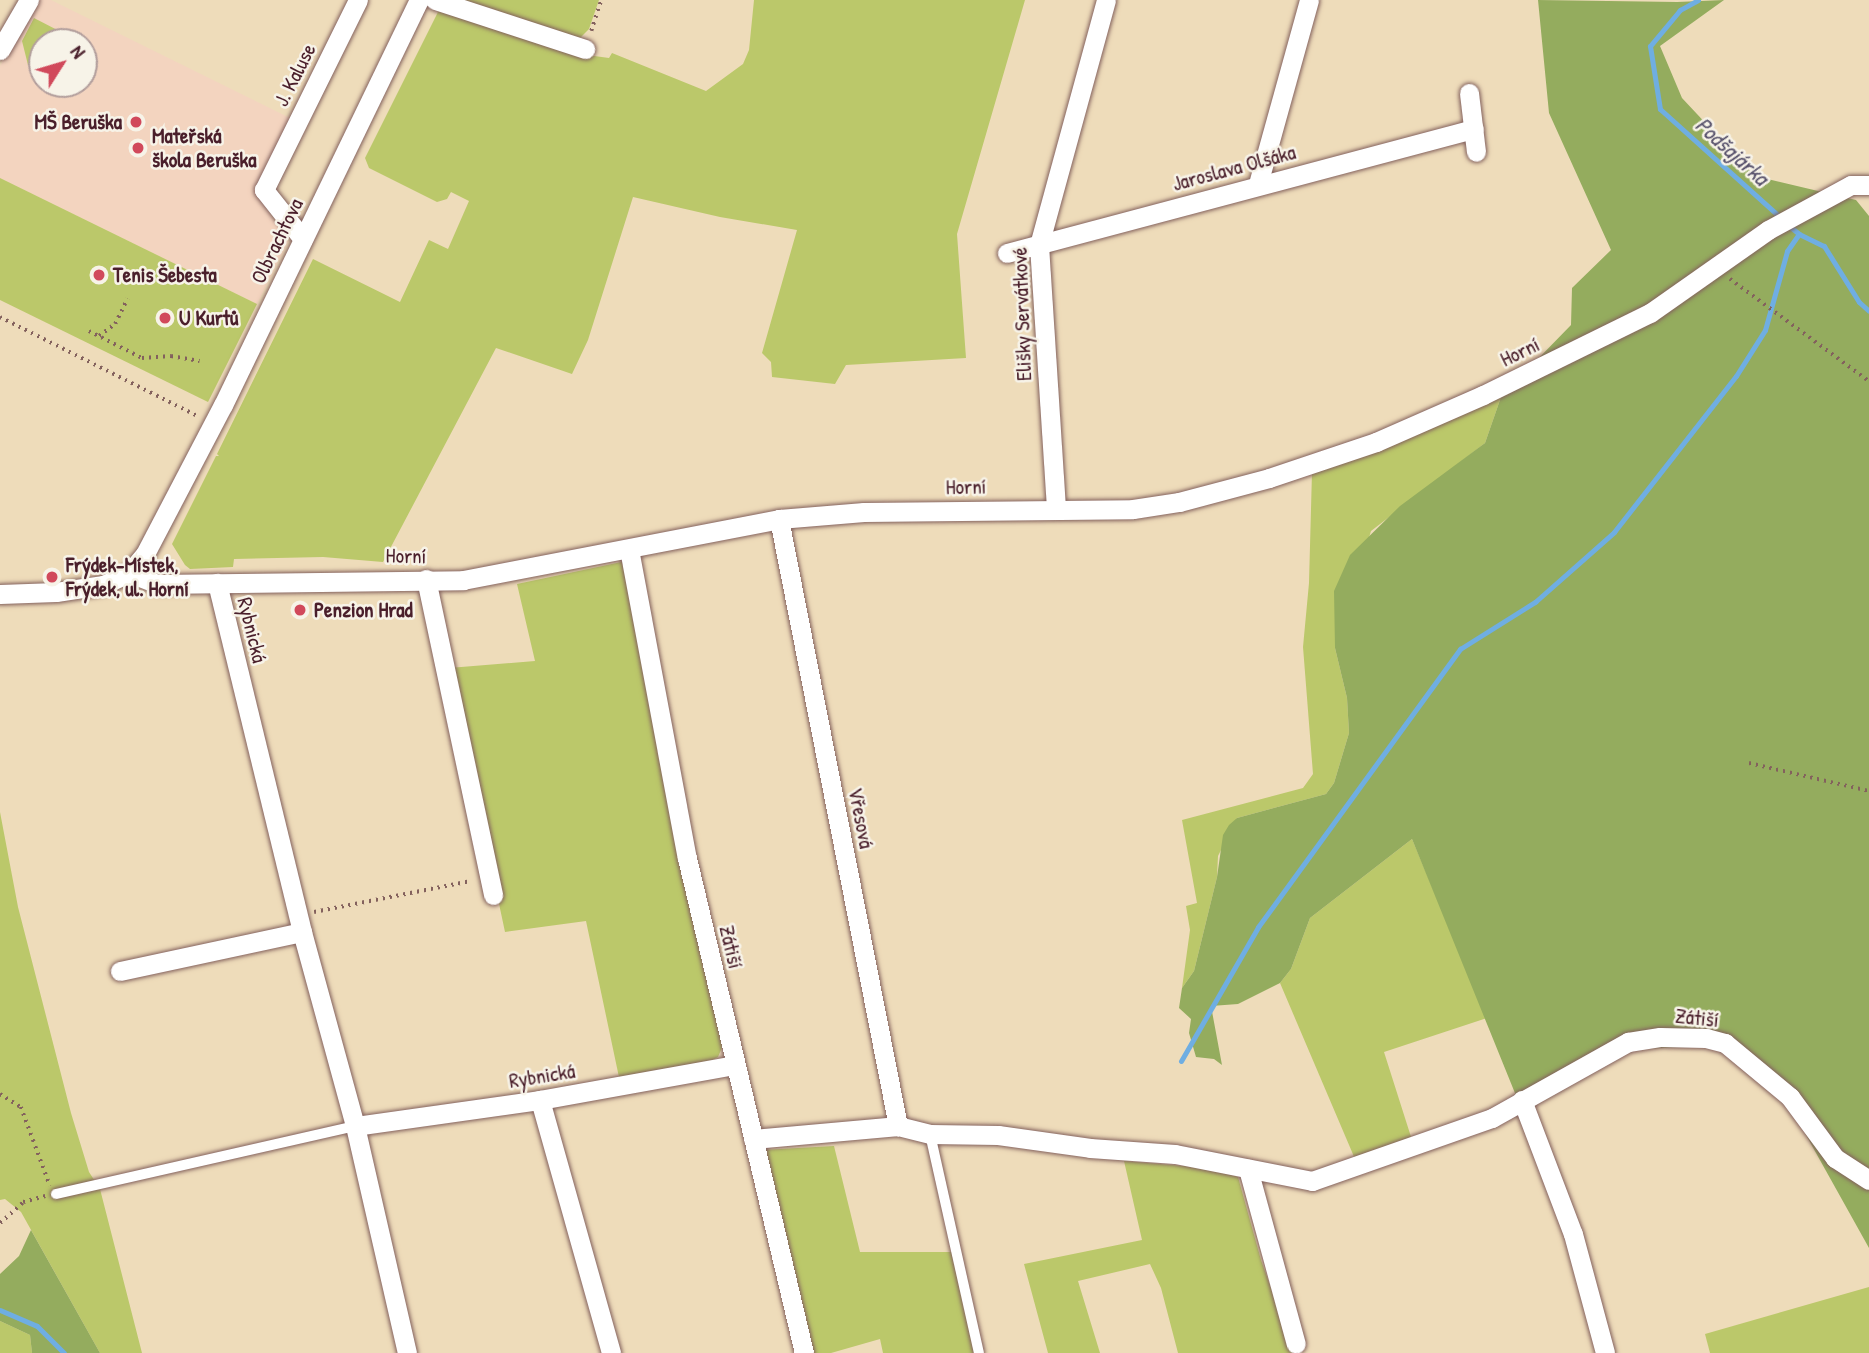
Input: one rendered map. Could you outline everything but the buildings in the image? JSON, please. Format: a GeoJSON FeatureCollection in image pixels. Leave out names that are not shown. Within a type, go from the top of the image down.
{"type":"FeatureCollection","features":[{"type":"Feature","properties":{"kind":"street"},"geometry":{"type":"LineString","coordinates":[[0,50],[29,0]]}},
{"type":"Feature","properties":{"kind":"street","name":"J. Kaluse"},"geometry":{"type":"LineString","coordinates":[[303,239],[264,190],[358,0]]}},
{"type":"Feature","properties":{"kind":"street","name":"Olbrachtova"},"geometry":{"type":"LineString","coordinates":[[129,573],[145,554],[155,536],[419,0]]}},
{"type":"Feature","properties":{"kind":"street"},"geometry":{"type":"LineString","coordinates":[[435,0],[585,49]]}},
{"type":"Feature","properties":{"kind":"street","name":"Elišky Servátkové"},"geometry":{"type":"LineString","coordinates":[[1056,508],[1040,245],[1106,0]]}},
{"type":"Feature","properties":{"kind":"street"},"geometry":{"type":"LineString","coordinates":[[1258,184],[1309,0]]}},
{"type":"Feature","properties":{"kind":"street"},"geometry":{"type":"LineString","coordinates":[[1469,93],[1476,152]]}},
{"type":"Feature","properties":{"kind":"street","name":"Jaroslava Olšáka"},"geometry":{"type":"LineString","coordinates":[[1007,253],[1258,184],[1474,129]]}},
{"type":"Feature","properties":{"kind":"street","name":"Horní"},"geometry":{"type":"LineString","coordinates":[[129,573],[156,584],[463,580],[779,519],[864,512],[1133,509],[1179,502],[1269,478],[1376,442],[1483,395],[1650,313],[1768,230],[1851,185],[1869,185]]}},
{"type":"Feature","properties":{"kind":"street","name":"Vřesová"},"geometry":{"type":"LineString","coordinates":[[779,519],[898,1126]]}},
{"type":"Feature","properties":{"kind":"street","name":"Zátiší"},"geometry":{"type":"LineString","coordinates":[[629,548],[687,858],[804,1353]]}},
{"type":"Feature","properties":{"kind":"street"},"geometry":{"type":"LineString","coordinates":[[0,594],[56,592],[103,585],[129,573]]}},
{"type":"Feature","properties":{"kind":"street"},"geometry":{"type":"LineString","coordinates":[[426,579],[491,886]]}},
{"type":"Feature","properties":{"kind":"street","name":"Rybnická"},"geometry":{"type":"LineString","coordinates":[[217,583],[300,924],[355,1126],[407,1353]]}},
{"type":"Feature","properties":{"kind":"street"},"geometry":{"type":"LineString","coordinates":[[120,971],[300,924]]}},
{"type":"Feature","properties":{"kind":"street","name":"Zátiší"},"geometry":{"type":"LineString","coordinates":[[753,1139],[898,1126],[930,1134],[998,1135],[1090,1148],[1175,1154],[1312,1181],[1492,1118],[1628,1042],[1660,1037],[1706,1038],[1726,1043],[1790,1097],[1835,1158],[1869,1180]]}},
{"type":"Feature","properties":{"kind":"street","name":"Rybnická"},"geometry":{"type":"LineString","coordinates":[[355,1126],[540,1100],[735,1065]]}},
{"type":"Feature","properties":{"kind":"street"},"geometry":{"type":"LineString","coordinates":[[540,1100],[611,1353]]}},
{"type":"Feature","properties":{"kind":"street"},"geometry":{"type":"LineString","coordinates":[[1522,1100],[1573,1234],[1605,1353]]}},
{"type":"Feature","properties":{"kind":"street"},"geometry":{"type":"LineString","coordinates":[[1248,1170],[1296,1344]]}},
{"type":"Feature","properties":{"kind":"lane"},"geometry":{"type":"LineString","coordinates":[[56,1194],[355,1126]]}},
{"type":"Feature","properties":{"kind":"lane"},"geometry":{"type":"LineString","coordinates":[[930,1134],[979,1353]]}},
{"type":"Feature","properties":{"kind":"path"},"geometry":{"type":"LineString","coordinates":[[585,49],[601,0]]}},
{"type":"Feature","properties":{"kind":"path"},"geometry":{"type":"LineString","coordinates":[[1714,268],[1869,381]]}},
{"type":"Feature","properties":{"kind":"path"},"geometry":{"type":"LineString","coordinates":[[99,337],[115,324],[127,299]]}},
{"type":"Feature","properties":{"kind":"path"},"geometry":{"type":"LineString","coordinates":[[0,317],[202,418]]}},
{"type":"Feature","properties":{"kind":"path"},"geometry":{"type":"LineString","coordinates":[[89,331],[142,358],[171,356],[200,362]]}},
{"type":"Feature","properties":{"kind":"path"},"geometry":{"type":"LineString","coordinates":[[1749,763],[1869,791]]}},
{"type":"Feature","properties":{"kind":"path"},"geometry":{"type":"LineString","coordinates":[[300,924],[491,886]]}},
{"type":"Feature","properties":{"kind":"path"},"geometry":{"type":"LineString","coordinates":[[0,1094],[21,1107],[46,1180],[56,1194],[23,1202],[0,1223]]}},
{"type":"Feature","properties":{"kind":"shaded area","name":"Mateřská škola Beruška"},"geometry":{"type":"Polygon","coordinates":[[[35,0],[51,0],[290,118],[256,192],[288,242],[257,304],[0,178],[0,66],[35,0]]]}},
{"type":"Feature","properties":{"kind":"green space"},"geometry":{"type":"Polygon","coordinates":[[[450,0],[599,0],[589,29],[578,40],[450,0]]]}},
{"type":"Feature","properties":{"kind":"green space"},"geometry":{"type":"Polygon","coordinates":[[[754,0],[1025,0],[957,234],[966,358],[846,365],[835,384],[772,377],[771,362],[762,353],[797,230],[720,217],[633,197],[588,340],[572,374],[496,348],[383,562],[323,557],[234,559],[233,567],[190,569],[185,565],[172,544],[216,456],[219,456],[217,454],[313,259],[400,302],[429,240],[448,249],[469,201],[451,192],[447,199],[437,202],[369,168],[365,158],[440,8],[580,54],[609,58],[612,53],[706,91],[743,64],[749,50],[754,0]]]}},
{"type":"Feature","properties":{"kind":"green space"},"geometry":{"type":"Polygon","coordinates":[[[1538,0],[1724,0],[1660,46],[1682,98],[1755,176],[1856,200],[1869,216],[1869,1248],[1787,1101],[1720,1046],[1637,1049],[1591,1066],[1519,1103],[1412,839],[1310,918],[1291,969],[1280,983],[1238,1004],[1211,1006],[1222,1065],[1214,1059],[1196,1057],[1189,1033],[1191,1019],[1179,1008],[1182,988],[1194,971],[1217,877],[1223,835],[1229,825],[1237,818],[1326,794],[1334,783],[1349,733],[1347,698],[1335,648],[1334,591],[1350,555],[1400,506],[1485,443],[1501,397],[1571,325],[1572,288],[1611,250],[1549,113],[1538,0]]]}},
{"type":"Feature","properties":{"kind":"green space"},"geometry":{"type":"Polygon","coordinates":[[[34,18],[53,28],[29,28],[34,18]]]}},
{"type":"Feature","properties":{"kind":"green space"},"geometry":{"type":"Polygon","coordinates":[[[28,30],[28,65],[22,41],[28,30]]]}},
{"type":"Feature","properties":{"kind":"green space","name":"Tenis Šebesta"},"geometry":{"type":"Polygon","coordinates":[[[0,178],[257,304],[208,402],[0,300],[0,178]]]}},
{"type":"Feature","properties":{"kind":"green space"},"geometry":{"type":"Polygon","coordinates":[[[1501,397],[1485,443],[1371,531],[1335,648],[1347,698],[1349,733],[1334,783],[1326,794],[1237,818],[1218,856],[1217,877],[1194,971],[1182,988],[1190,930],[1186,906],[1197,903],[1182,820],[1303,788],[1313,774],[1303,647],[1309,583],[1312,472],[1414,435],[1501,397]]]}},
{"type":"Feature","properties":{"kind":"green space"},"geometry":{"type":"Polygon","coordinates":[[[626,561],[723,1045],[718,1057],[699,1067],[620,1082],[586,921],[505,932],[449,668],[535,661],[517,584],[626,561]]]}},
{"type":"Feature","properties":{"kind":"green space"},"geometry":{"type":"Polygon","coordinates":[[[0,812],[18,907],[71,1113],[89,1172],[100,1189],[142,1353],[100,1353],[21,1212],[5,1199],[0,1200],[0,812]]]}},
{"type":"Feature","properties":{"kind":"green space"},"geometry":{"type":"Polygon","coordinates":[[[1412,839],[1487,1018],[1384,1052],[1412,1140],[1355,1159],[1280,983],[1291,969],[1310,918],[1412,839]]]}},
{"type":"Feature","properties":{"kind":"green space"},"geometry":{"type":"Polygon","coordinates":[[[834,1146],[860,1252],[952,1252],[975,1353],[883,1353],[880,1339],[831,1353],[810,1353],[761,1150],[834,1146]]]}},
{"type":"Feature","properties":{"kind":"green space"},"geometry":{"type":"Polygon","coordinates":[[[1124,1161],[1208,1168],[1238,1177],[1261,1260],[1294,1353],[1178,1353],[1161,1288],[1150,1264],[1078,1281],[1100,1353],[1048,1353],[1024,1264],[1142,1240],[1124,1161]]]}},
{"type":"Feature","properties":{"kind":"green space"},"geometry":{"type":"Polygon","coordinates":[[[31,1230],[100,1353],[32,1353],[30,1335],[0,1321],[0,1274],[19,1256],[31,1230]]]}},
{"type":"Feature","properties":{"kind":"green space"},"geometry":{"type":"Polygon","coordinates":[[[1869,1287],[1869,1353],[1710,1353],[1705,1334],[1869,1287]]]}},
{"type":"Feature","properties":{"kind":"green space"},"geometry":{"type":"Polygon","coordinates":[[[0,1321],[30,1335],[32,1353],[0,1353],[0,1321]]]}},
{"type":"Feature","properties":{"kind":"waterway","name":"Podšajárka"},"geometry":{"type":"LineString","coordinates":[[1698,0],[1680,10],[1650,46],[1660,109],[1781,218]]}},
{"type":"Feature","properties":{"kind":"waterway","name":"Podšajárka"},"geometry":{"type":"LineString","coordinates":[[1788,225],[1799,234],[1824,246],[1859,302],[1869,311]]}},
{"type":"Feature","properties":{"kind":"waterway"},"geometry":{"type":"LineString","coordinates":[[1181,1061],[1258,927],[1460,649],[1535,602],[1614,532],[1736,376],[1765,330],[1787,251],[1799,234]]}},
{"type":"Feature","properties":{"kind":"waterway"},"geometry":{"type":"LineString","coordinates":[[0,1310],[37,1326],[64,1353]]}},
{"type":"Feature","properties":{"kind":"place","name":"MŠ Beruška"},"geometry":{"type":"Point","coordinates":[136,122]}},
{"type":"Feature","properties":{"kind":"place","name":"Mateřská škola Beruška"},"geometry":{"type":"Point","coordinates":[138,148]}},
{"type":"Feature","properties":{"kind":"place","name":"Tenis Šebesta"},"geometry":{"type":"Point","coordinates":[99,275]}},
{"type":"Feature","properties":{"kind":"place","name":"U Kurtů"},"geometry":{"type":"Point","coordinates":[165,318]}},
{"type":"Feature","properties":{"kind":"place","name":"Frýdek-Místek, Frýdek, ul. Horní"},"geometry":{"type":"Point","coordinates":[52,577]}},
{"type":"Feature","properties":{"kind":"place","name":"Penzion Hrad"},"geometry":{"type":"Point","coordinates":[300,610]}}]}
